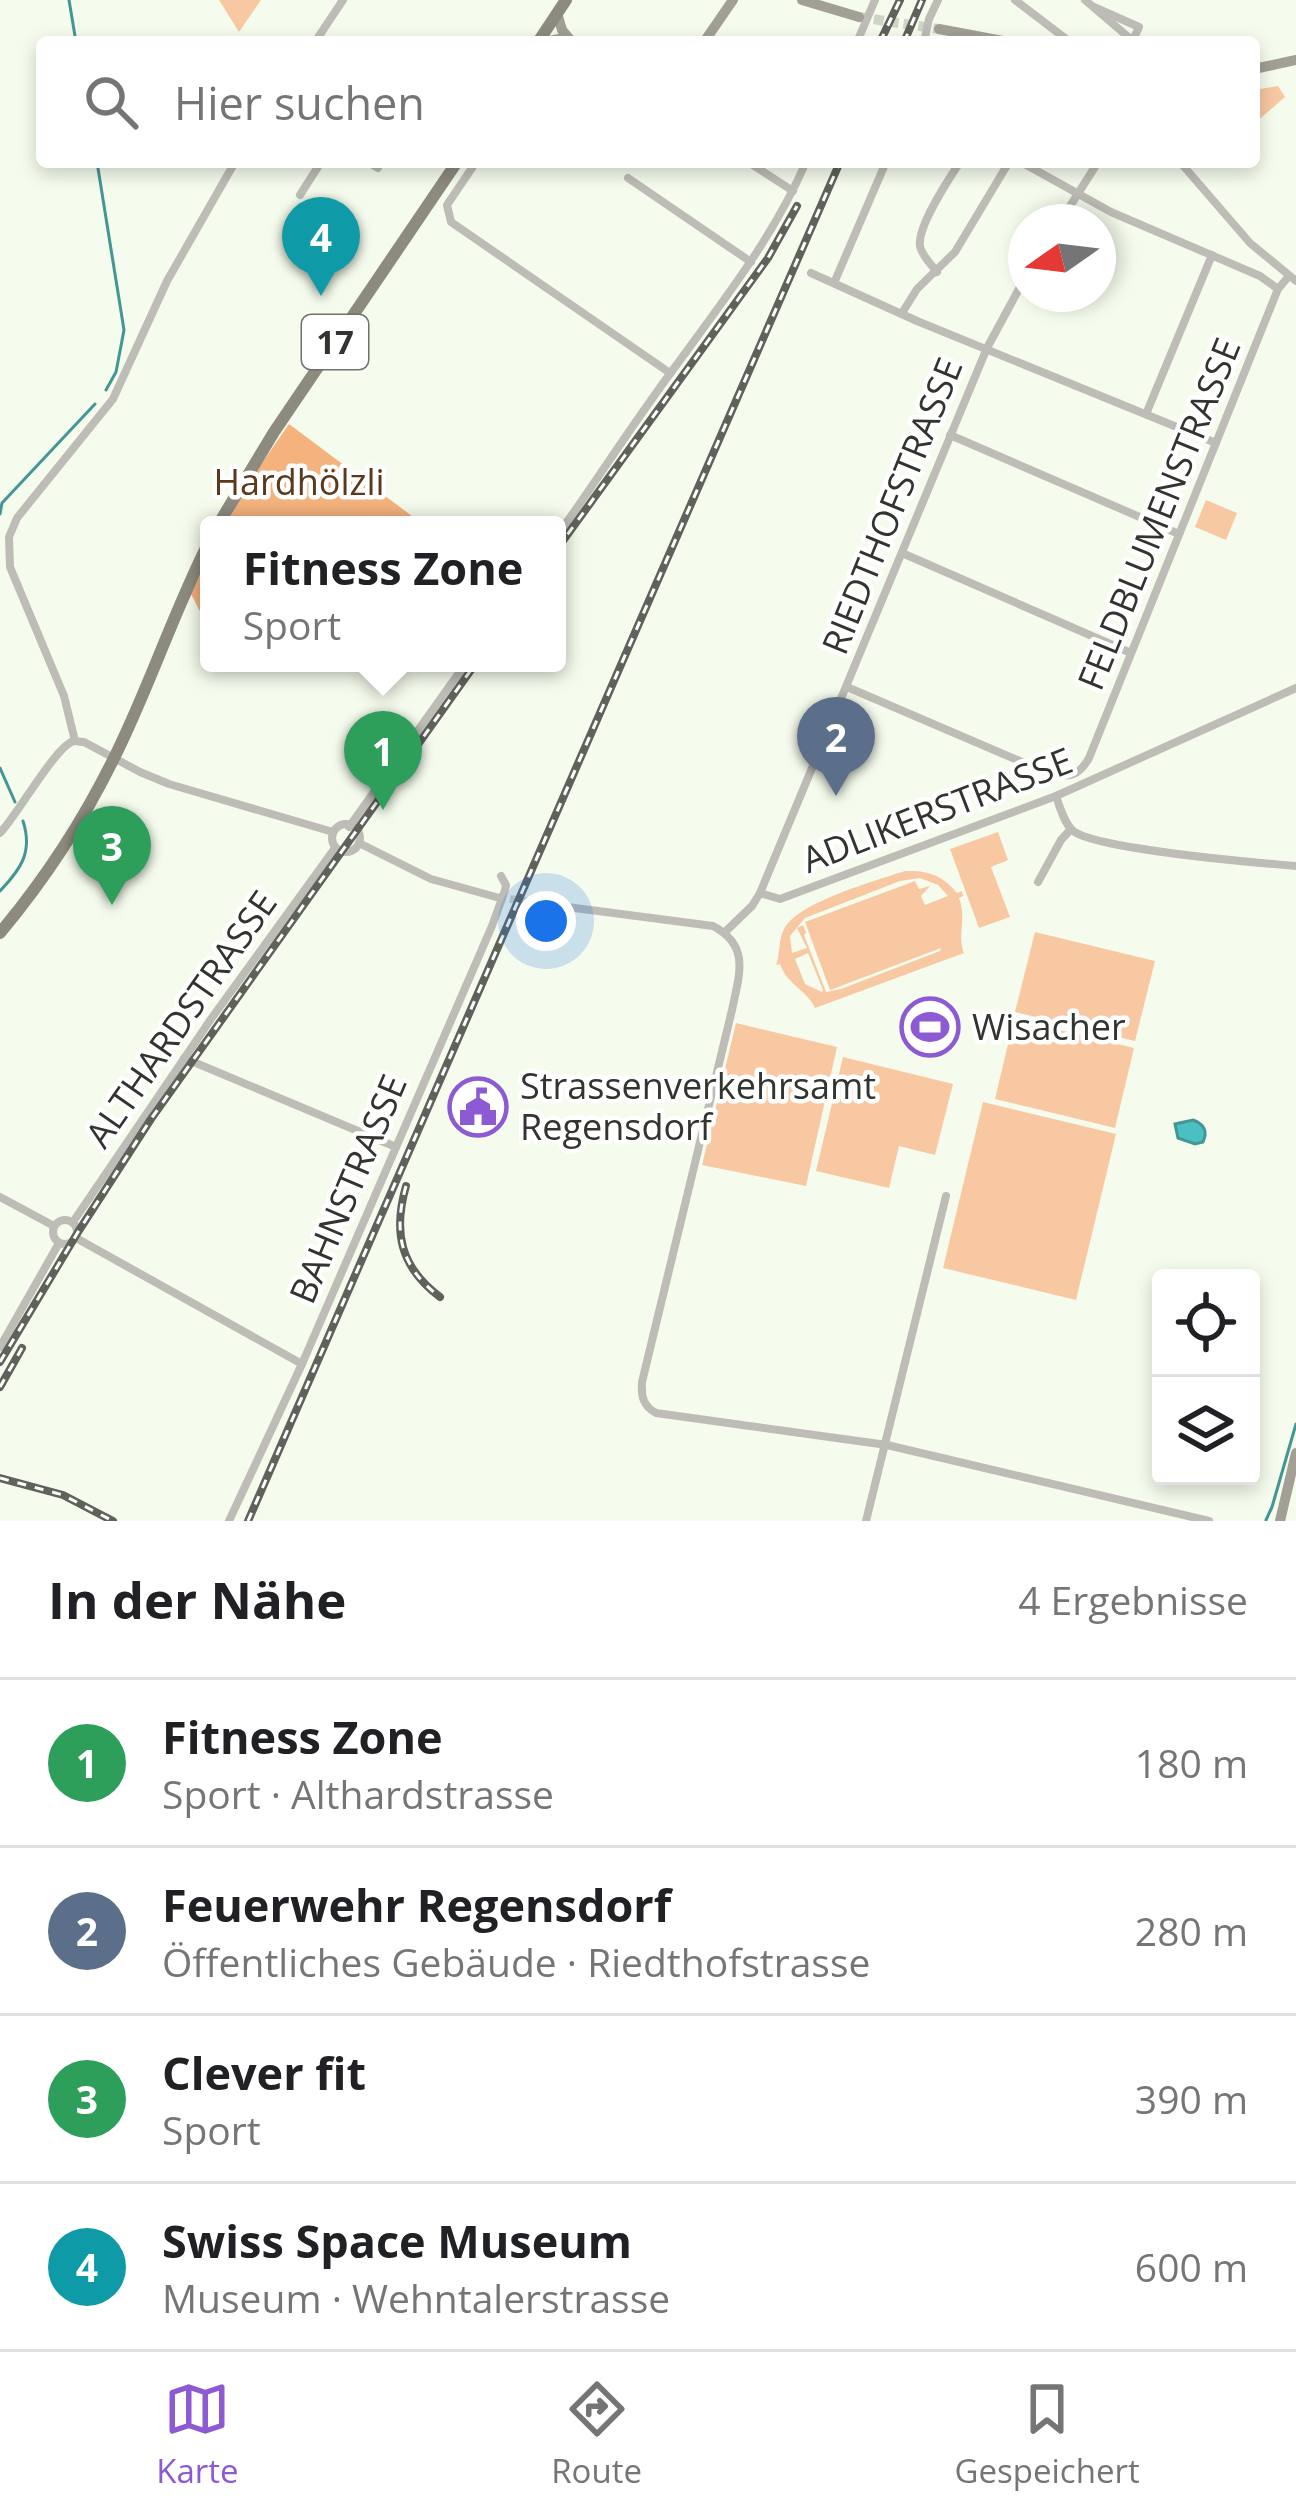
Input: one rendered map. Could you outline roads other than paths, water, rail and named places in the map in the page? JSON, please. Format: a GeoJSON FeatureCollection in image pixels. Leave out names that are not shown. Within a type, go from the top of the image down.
{"type":"FeatureCollection","features":[{"type":"Feature","properties":{"kind":"main road"},"geometry":{"type":"LineString","coordinates":[[545,36],[566,0]]}},
{"type":"Feature","properties":{"kind":"main road"},"geometry":{"type":"LineString","coordinates":[[708,36],[725,0]]}},
{"type":"Feature","properties":{"kind":"main road"},"geometry":{"type":"LineString","coordinates":[[802,0],[860,17]]}},
{"type":"Feature","properties":{"kind":"main road"},"geometry":{"type":"LineString","coordinates":[[557,13],[567,36]]}},
{"type":"Feature","properties":{"kind":"main road"},"geometry":{"type":"LineString","coordinates":[[939,29],[976,36]]}},
{"type":"Feature","properties":{"kind":"main road"},"geometry":{"type":"LineString","coordinates":[[1260,68],[1296,61]]}},
{"type":"Feature","properties":{"kind":"main road","name":"17"},"geometry":{"type":"LineString","coordinates":[[223,516],[274,432],[453,168]]}},
{"type":"Feature","properties":{"kind":"main road"},"geometry":{"type":"LineString","coordinates":[[0,933],[50,868],[114,759],[200,561]]}},
{"type":"Feature","properties":{"kind":"main road"},"geometry":{"type":"LineString","coordinates":[[1280,1521],[1296,1453]]}},
{"type":"Feature","properties":{"kind":"street"},"geometry":{"type":"LineString","coordinates":[[319,36],[343,0]]}},
{"type":"Feature","properties":{"kind":"street"},"geometry":{"type":"LineString","coordinates":[[859,36],[875,0]]}},
{"type":"Feature","properties":{"kind":"street"},"geometry":{"type":"LineString","coordinates":[[925,36],[938,0]]}},
{"type":"Feature","properties":{"kind":"street"},"geometry":{"type":"LineString","coordinates":[[1015,0],[1062,36]]}},
{"type":"Feature","properties":{"kind":"street"},"geometry":{"type":"LineString","coordinates":[[1089,3],[1138,27],[1134,36]]}},
{"type":"Feature","properties":{"kind":"street"},"geometry":{"type":"LineString","coordinates":[[75,741],[64,696],[10,567],[9,537],[17,518],[113,399],[167,280],[232,168]]}},
{"type":"Feature","properties":{"kind":"street"},"geometry":{"type":"LineString","coordinates":[[300,194],[317,168]]}},
{"type":"Feature","properties":{"kind":"street"},"geometry":{"type":"LineString","coordinates":[[472,168],[447,205],[451,222],[670,373]]}},
{"type":"Feature","properties":{"kind":"street"},"geometry":{"type":"LineString","coordinates":[[757,168],[793,191]]}},
{"type":"Feature","properties":{"kind":"street"},"geometry":{"type":"LineString","coordinates":[[566,523],[751,262],[803,168]]}},
{"type":"Feature","properties":{"kind":"street"},"geometry":{"type":"LineString","coordinates":[[834,283],[883,168]]}},
{"type":"Feature","properties":{"kind":"street"},"geometry":{"type":"LineString","coordinates":[[937,272],[923,254],[921,235],[956,168]]}},
{"type":"Feature","properties":{"kind":"street"},"geometry":{"type":"LineString","coordinates":[[902,313],[917,289],[955,252],[1006,168]]}},
{"type":"Feature","properties":{"kind":"street"},"geometry":{"type":"LineString","coordinates":[[1031,168],[1076,196],[1243,268],[1278,289]]}},
{"type":"Feature","properties":{"kind":"street"},"geometry":{"type":"LineString","coordinates":[[1071,204],[1094,168]]}},
{"type":"Feature","properties":{"kind":"street"},"geometry":{"type":"LineString","coordinates":[[1185,168],[1258,251],[1293,278]]}},
{"type":"Feature","properties":{"kind":"street"},"geometry":{"type":"LineString","coordinates":[[628,178],[751,262]]}},
{"type":"Feature","properties":{"kind":"street"},"geometry":{"type":"LineString","coordinates":[[1243,268],[1258,251]]}},
{"type":"Feature","properties":{"kind":"street"},"geometry":{"type":"LineString","coordinates":[[1146,414],[1212,255]]}},
{"type":"Feature","properties":{"kind":"street"},"geometry":{"type":"LineString","coordinates":[[811,273],[1216,443]]}},
{"type":"Feature","properties":{"kind":"street","name":"FELDBLUMENSTRASSE"},"geometry":{"type":"LineString","coordinates":[[847,687],[1050,774],[1078,774],[1089,758],[1278,289],[1293,278]]}},
{"type":"Feature","properties":{"kind":"street","name":"RIEDTHOFSTRASSE"},"geometry":{"type":"LineString","coordinates":[[760,893],[950,435],[1008,309]]}},
{"type":"Feature","properties":{"kind":"street"},"geometry":{"type":"LineString","coordinates":[[950,435],[1179,534]]}},
{"type":"Feature","properties":{"kind":"street"},"geometry":{"type":"LineString","coordinates":[[902,553],[1131,653]]}},
{"type":"Feature","properties":{"kind":"street"},"geometry":{"type":"LineString","coordinates":[[0,833],[52,761],[75,741],[169,784],[333,832],[350,826],[460,672]]}},
{"type":"Feature","properties":{"kind":"street","name":"ADLIKERSTRASSE"},"geometry":{"type":"LineString","coordinates":[[725,932],[760,893],[780,899],[1056,796],[1296,688]]}},
{"type":"Feature","properties":{"kind":"street"},"geometry":{"type":"LineString","coordinates":[[1056,796],[1071,830],[1084,838],[1296,866]]}},
{"type":"Feature","properties":{"kind":"street"},"geometry":{"type":"LineString","coordinates":[[350,826],[358,830],[359,843]]}},
{"type":"Feature","properties":{"kind":"street"},"geometry":{"type":"LineString","coordinates":[[1038,882],[1071,830]]}},
{"type":"Feature","properties":{"kind":"street"},"geometry":{"type":"LineString","coordinates":[[333,832],[334,848],[349,850],[359,843]]}},
{"type":"Feature","properties":{"kind":"street"},"geometry":{"type":"LineString","coordinates":[[359,843],[431,879],[496,897]]}},
{"type":"Feature","properties":{"kind":"street","name":"ALTHARDSTRASSE"},"geometry":{"type":"LineString","coordinates":[[73,1222],[334,848]]}},
{"type":"Feature","properties":{"kind":"street","name":"BAHNSTRASSE"},"geometry":{"type":"LineString","coordinates":[[229,1521],[504,898],[506,884],[501,876]]}},
{"type":"Feature","properties":{"kind":"street"},"geometry":{"type":"LineString","coordinates":[[529,902],[700,922],[725,932],[737,949],[739,977],[641,1391],[645,1403],[656,1413],[887,1445],[1209,1521]]}},
{"type":"Feature","properties":{"kind":"street"},"geometry":{"type":"LineString","coordinates":[[184,1058],[396,1147]]}},
{"type":"Feature","properties":{"kind":"street"},"geometry":{"type":"LineString","coordinates":[[866,1521],[946,1196]]}},
{"type":"Feature","properties":{"kind":"street"},"geometry":{"type":"LineString","coordinates":[[0,1197],[54,1226]]}},
{"type":"Feature","properties":{"kind":"street"},"geometry":{"type":"LineString","coordinates":[[63,1220],[73,1222],[76,1238],[69,1244],[59,1243],[54,1226],[63,1220]]}},
{"type":"Feature","properties":{"kind":"street"},"geometry":{"type":"LineString","coordinates":[[76,1238],[302,1364]]}},
{"type":"Feature","properties":{"kind":"street"},"geometry":{"type":"LineString","coordinates":[[0,1348],[59,1243]]}},
{"type":"Feature","properties":{"kind":"water"},"geometry":{"type":"Polygon","coordinates":[[[1193,1120],[1204,1128],[1203,1142],[1178,1138],[1175,1124],[1193,1120]]]}},
{"type":"Feature","properties":{"kind":"waterway"},"geometry":{"type":"LineString","coordinates":[[69,0],[75,36]]}},
{"type":"Feature","properties":{"kind":"waterway"},"geometry":{"type":"LineString","coordinates":[[98,168],[124,330],[116,372],[106,390]]}},
{"type":"Feature","properties":{"kind":"waterway"},"geometry":{"type":"LineString","coordinates":[[0,514],[2,503],[95,404]]}},
{"type":"Feature","properties":{"kind":"waterway"},"geometry":{"type":"LineString","coordinates":[[0,768],[15,802]]}},
{"type":"Feature","properties":{"kind":"waterway"},"geometry":{"type":"LineString","coordinates":[[0,891],[23,859],[27,842],[23,821]]}},
{"type":"Feature","properties":{"kind":"waterway"},"geometry":{"type":"LineString","coordinates":[[1266,1520],[1296,1424]]}},
{"type":"Feature","properties":{"kind":"tunnel"},"geometry":{"type":"LineString","coordinates":[[859,17],[939,29]]}},
{"type":"Feature","properties":{"kind":"tunnel"},"geometry":{"type":"LineString","coordinates":[[498,897],[529,902]]}},
{"type":"Feature","properties":{"kind":"railway"},"geometry":{"type":"LineString","coordinates":[[883,36],[900,0]]}},
{"type":"Feature","properties":{"kind":"railway"},"geometry":{"type":"LineString","coordinates":[[907,36],[922,0]]}},
{"type":"Feature","properties":{"kind":"railway"},"geometry":{"type":"LineString","coordinates":[[248,1521],[837,168]]}},
{"type":"Feature","properties":{"kind":"railway"},"geometry":{"type":"LineString","coordinates":[[566,537],[768,258],[797,206]]}},
{"type":"Feature","properties":{"kind":"railway"},"geometry":{"type":"LineString","coordinates":[[0,1362],[151,1119],[470,672]]}},
{"type":"Feature","properties":{"kind":"railway"},"geometry":{"type":"LineString","coordinates":[[406,1186],[400,1219],[403,1248],[416,1273],[440,1297]]}},
{"type":"Feature","properties":{"kind":"railway"},"geometry":{"type":"LineString","coordinates":[[0,1387],[22,1348]]}},
{"type":"Feature","properties":{"kind":"railway"},"geometry":{"type":"LineString","coordinates":[[0,1478],[63,1495],[113,1521]]}},
{"type":"Feature","properties":{"kind":"place","name":"Swiss Space Museum"},"geometry":{"type":"Point","coordinates":[321,296]}},
{"type":"Feature","properties":{"kind":"place","name":"Feuerwehr Regensdorf"},"geometry":{"type":"Point","coordinates":[836,796]}},
{"type":"Feature","properties":{"kind":"place","name":"Fitness Zone"},"geometry":{"type":"Point","coordinates":[383,810]}},
{"type":"Feature","properties":{"kind":"place","name":"Clever fit"},"geometry":{"type":"Point","coordinates":[112,905]}},
{"type":"Feature","properties":{"kind":"place","name":"Wisacher"},"geometry":{"type":"Point","coordinates":[930,1027]}},
{"type":"Feature","properties":{"kind":"place","name":"Strassenverkehrsamt Regensdorf"},"geometry":{"type":"Point","coordinates":[478,1107]}},
{"type":"Feature","properties":{"kind":"park label","name":"Hardhölzli"},"geometry":{"type":"Point","coordinates":[299,482]}}]}
